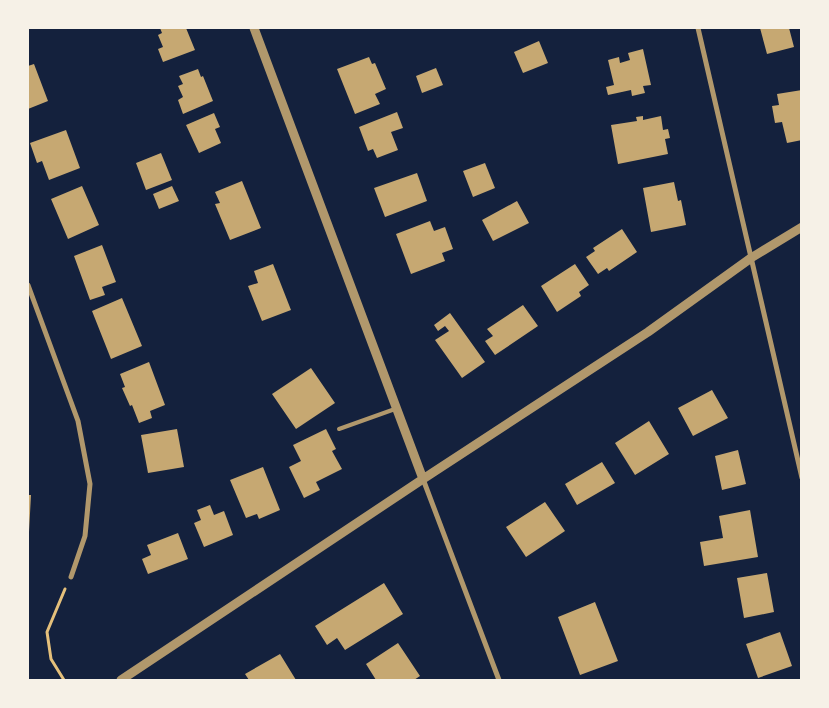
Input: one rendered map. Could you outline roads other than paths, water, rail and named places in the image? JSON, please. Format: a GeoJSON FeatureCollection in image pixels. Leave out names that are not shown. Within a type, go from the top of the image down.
{"type":"FeatureCollection","features":[{"type":"Feature","properties":{"kind":"street"},"geometry":{"type":"LineString","coordinates":[[254,28],[499,680]]}},
{"type":"Feature","properties":{"kind":"street"},"geometry":{"type":"LineString","coordinates":[[698,28],[802,478]]}},
{"type":"Feature","properties":{"kind":"street"},"geometry":{"type":"LineString","coordinates":[[121,680],[648,332],[751,258],[802,227]]}},
{"type":"Feature","properties":{"kind":"street"},"geometry":{"type":"LineString","coordinates":[[28,285],[78,421],[90,484],[85,536],[71,577]]}},
{"type":"Feature","properties":{"kind":"lane"},"geometry":{"type":"LineString","coordinates":[[338,429],[396,408]]}}]}
